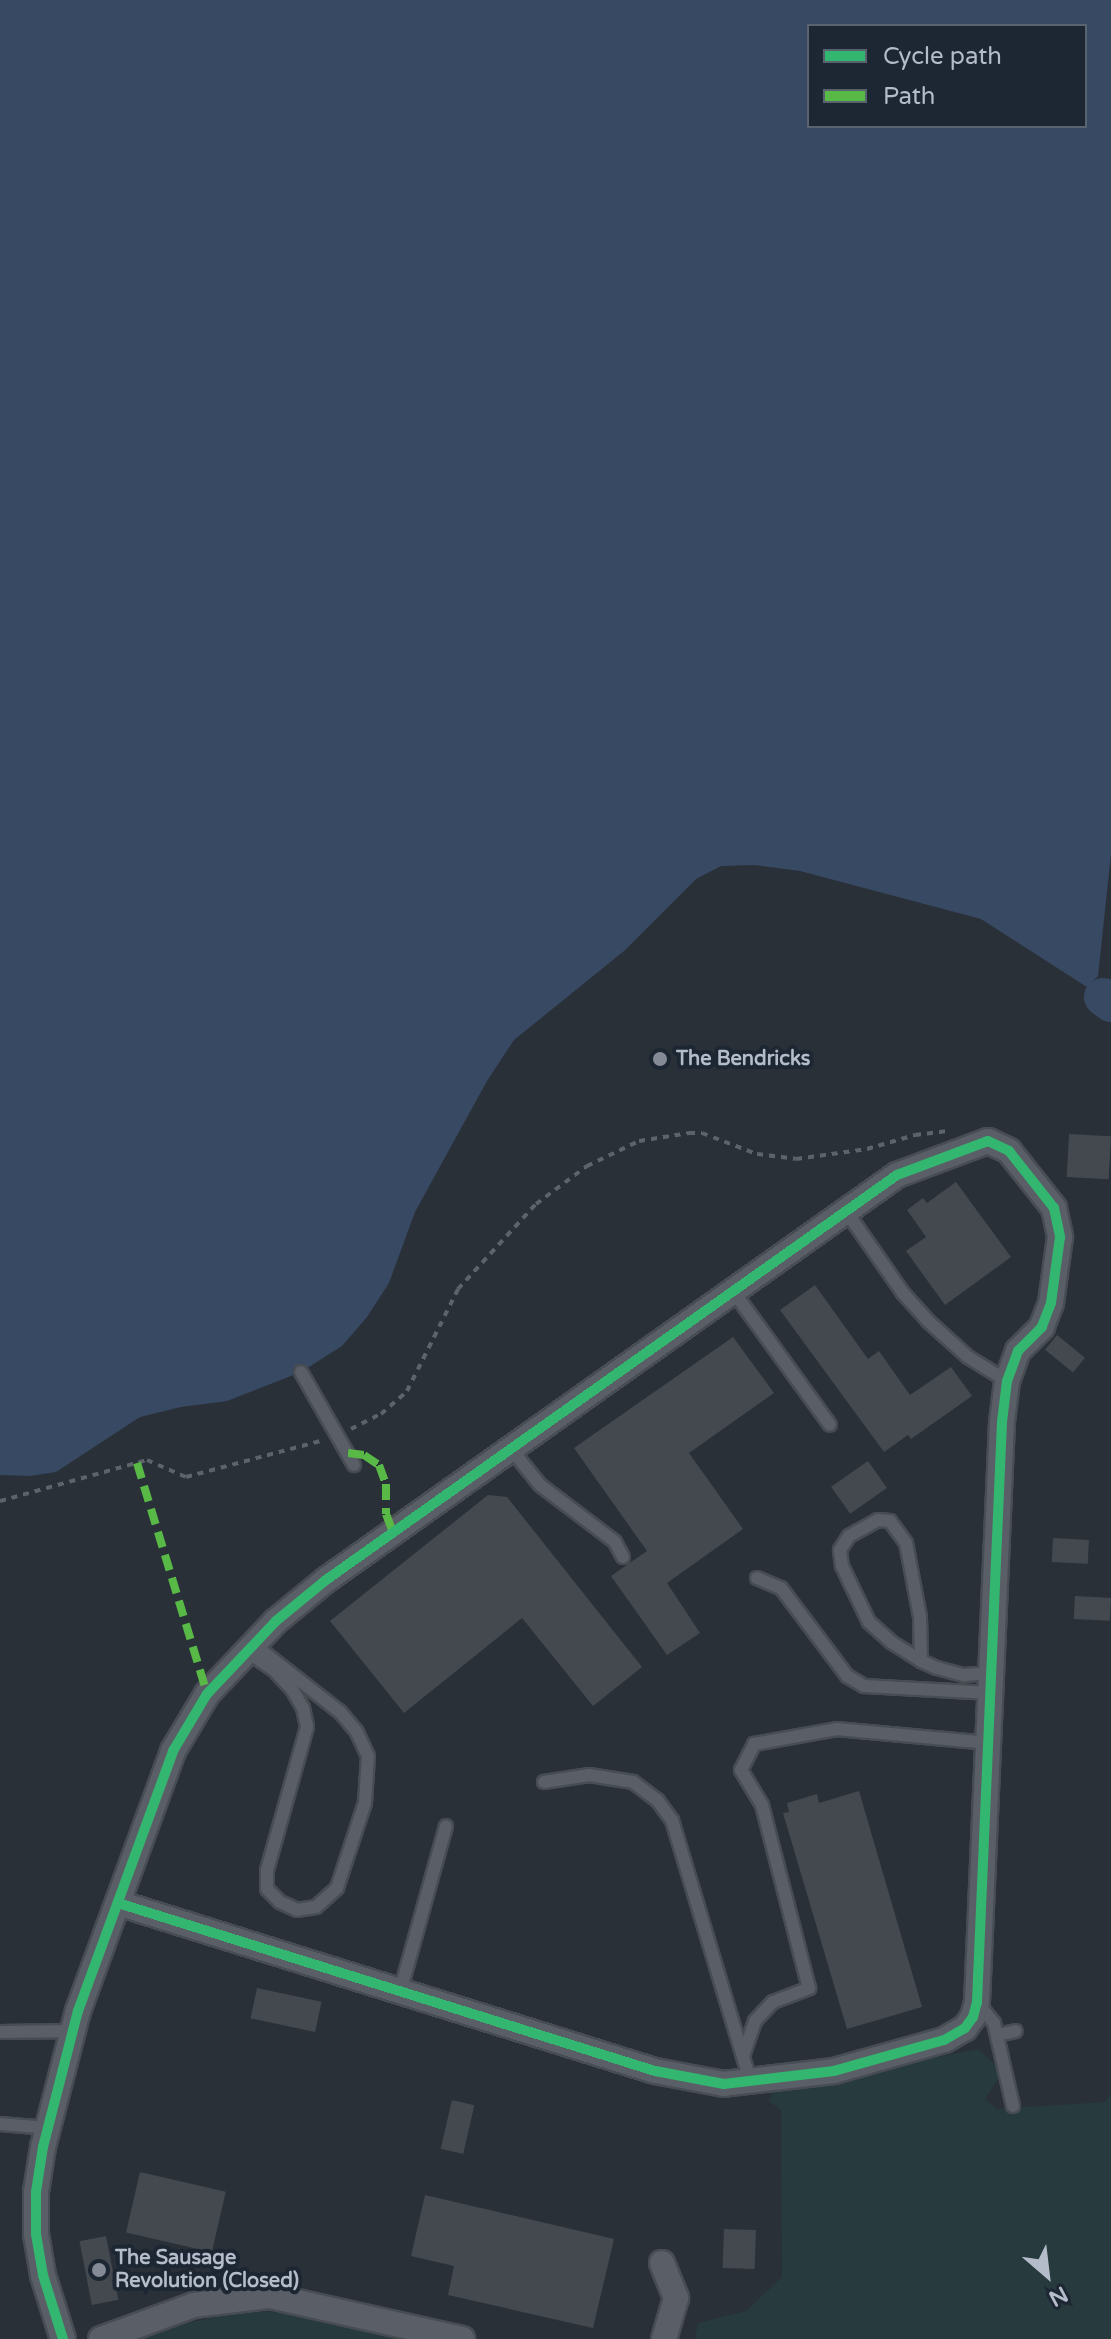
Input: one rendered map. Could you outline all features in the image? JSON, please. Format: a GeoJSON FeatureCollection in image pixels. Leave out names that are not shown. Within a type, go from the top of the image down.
{"type":"FeatureCollection","features":[{"type":"Feature","properties":{"kind":"street"},"geometry":{"type":"LineString","coordinates":[[63,2339],[43,2275],[36,2234],[39,2169],[48,2128],[73,2031],[118,1903],[173,1751],[207,1694],[249,1648],[326,1580],[897,1175],[988,1141],[1009,1151],[1054,1208],[1060,1237],[1051,1303],[1042,1327],[1018,1351],[1007,1381],[1002,1422],[977,2002],[973,2017],[965,2028],[944,2040],[834,2071],[751,2084],[724,2084],[655,2071],[118,1903]]}},
{"type":"Feature","properties":{"kind":"street"},"geometry":{"type":"LineString","coordinates":[[662,2263],[676,2298],[664,2339]]}},
{"type":"Feature","properties":{"kind":"street"},"geometry":{"type":"LineString","coordinates":[[101,2339],[194,2305],[270,2296],[462,2339]]}},
{"type":"Feature","properties":{"kind":"lane"},"geometry":{"type":"LineString","coordinates":[[846,1211],[903,1293],[928,1321],[968,1357],[1007,1381]]}},
{"type":"Feature","properties":{"kind":"lane"},"geometry":{"type":"LineString","coordinates":[[733,1291],[830,1425]]}},
{"type":"Feature","properties":{"kind":"lane"},"geometry":{"type":"LineString","coordinates":[[301,1372],[354,1465]]}},
{"type":"Feature","properties":{"kind":"lane"},"geometry":{"type":"LineString","coordinates":[[511,1449],[540,1485],[615,1542],[623,1557]]}},
{"type":"Feature","properties":{"kind":"lane"},"geometry":{"type":"LineString","coordinates":[[921,1661],[920,1617],[906,1543],[890,1521],[878,1520],[849,1536],[840,1550],[842,1566],[869,1622],[921,1661],[990,1683]]}},
{"type":"Feature","properties":{"kind":"lane"},"geometry":{"type":"LineString","coordinates":[[757,1578],[781,1588],[847,1676],[864,1686],[990,1683]]}},
{"type":"Feature","properties":{"kind":"lane"},"geometry":{"type":"LineString","coordinates":[[249,1648],[340,1712],[357,1732],[368,1756],[365,1803],[337,1888],[316,1907],[297,1910],[280,1902],[267,1889],[267,1870],[298,1769],[307,1727],[303,1708],[292,1689],[249,1648]]}},
{"type":"Feature","properties":{"kind":"lane"},"geometry":{"type":"LineString","coordinates":[[743,2056],[755,2021],[773,2002],[809,1988],[762,1805],[741,1770],[754,1744],[837,1729],[988,1743]]}},
{"type":"Feature","properties":{"kind":"lane"},"geometry":{"type":"LineString","coordinates":[[544,1782],[589,1775],[633,1782],[658,1801],[672,1820],[751,2084]]}},
{"type":"Feature","properties":{"kind":"lane"},"geometry":{"type":"LineString","coordinates":[[400,1992],[446,1826]]}},
{"type":"Feature","properties":{"kind":"lane"},"geometry":{"type":"LineString","coordinates":[[977,2002],[994,2023],[1013,2106]]}},
{"type":"Feature","properties":{"kind":"lane"},"geometry":{"type":"LineString","coordinates":[[0,2032],[73,2031]]}},
{"type":"Feature","properties":{"kind":"lane"},"geometry":{"type":"LineString","coordinates":[[997,2035],[1016,2031]]}},
{"type":"Feature","properties":{"kind":"lane"},"geometry":{"type":"LineString","coordinates":[[0,2124],[48,2128]]}},
{"type":"Feature","properties":{"kind":"path"},"geometry":{"type":"LineString","coordinates":[[0,1501],[147,1460],[186,1477],[338,1435],[381,1414],[407,1391],[458,1289],[536,1204],[587,1166],[639,1141],[702,1133],[757,1154],[796,1159],[867,1149],[915,1135],[951,1131]]}},
{"type":"Feature","properties":{"kind":"green space"},"geometry":{"type":"Polygon","coordinates":[[[978,2049],[1003,2072],[985,2099],[997,2109],[1105,2102],[1111,2094],[1111,2339],[695,2339],[698,2323],[746,2311],[782,2277],[781,2110],[769,2101],[774,2089],[978,2049]]]}},
{"type":"Feature","properties":{"kind":"green space"},"geometry":{"type":"Polygon","coordinates":[[[247,2310],[314,2315],[410,2339],[140,2339],[148,2332],[247,2310]]]}},
{"type":"Feature","properties":{"kind":"water"},"geometry":{"type":"Polygon","coordinates":[[[0,0],[1111,0],[1111,854],[1098,976],[1087,987],[981,919],[800,871],[755,865],[721,866],[696,879],[624,951],[514,1040],[487,1081],[415,1212],[389,1283],[367,1317],[342,1346],[301,1372],[227,1401],[181,1407],[140,1417],[56,1472],[30,1476],[0,1475],[0,0]]]}},
{"type":"Feature","properties":{"kind":"building"},"geometry":{"type":"Polygon","coordinates":[[[1069,1134],[1111,1136],[1109,1179],[1067,1177],[1069,1134]]]}},
{"type":"Feature","properties":{"kind":"building"},"geometry":{"type":"Polygon","coordinates":[[[956,1182],[1011,1257],[945,1305],[906,1251],[926,1237],[907,1210],[923,1198],[927,1203],[956,1182]]]}},
{"type":"Feature","properties":{"kind":"building"},"geometry":{"type":"Polygon","coordinates":[[[815,1285],[868,1359],[879,1351],[910,1395],[951,1367],[972,1396],[911,1439],[908,1435],[884,1452],[780,1310],[815,1285]]]}},
{"type":"Feature","properties":{"kind":"building"},"geometry":{"type":"Polygon","coordinates":[[[1057,1335],[1085,1358],[1073,1372],[1045,1350],[1057,1335]]]}},
{"type":"Feature","properties":{"kind":"building"},"geometry":{"type":"Polygon","coordinates":[[[733,1337],[774,1393],[689,1453],[743,1529],[667,1583],[700,1633],[667,1655],[611,1576],[647,1551],[574,1448],[733,1337]]]}},
{"type":"Feature","properties":{"kind":"building"},"geometry":{"type":"Polygon","coordinates":[[[868,1461],[887,1488],[850,1514],[831,1487],[868,1461]]]}},
{"type":"Feature","properties":{"kind":"building"},"geometry":{"type":"Polygon","coordinates":[[[488,1495],[507,1497],[642,1667],[593,1706],[522,1618],[404,1713],[330,1621],[488,1495]]]}},
{"type":"Feature","properties":{"kind":"building"},"geometry":{"type":"Polygon","coordinates":[[[1053,1538],[1089,1540],[1088,1564],[1052,1562],[1053,1538]]]}},
{"type":"Feature","properties":{"kind":"building"},"geometry":{"type":"Polygon","coordinates":[[[1075,1596],[1111,1598],[1110,1621],[1074,1619],[1075,1596]]]}},
{"type":"Feature","properties":{"kind":"building"},"geometry":{"type":"Polygon","coordinates":[[[859,1791],[922,2007],[847,2029],[783,1813],[789,1812],[787,1803],[817,1794],[819,1803],[859,1791]]]}},
{"type":"Feature","properties":{"kind":"building"},"geometry":{"type":"Polygon","coordinates":[[[257,1988],[322,2002],[315,2032],[251,2018],[257,1988]]]}},
{"type":"Feature","properties":{"kind":"building"},"geometry":{"type":"Polygon","coordinates":[[[452,2100],[474,2105],[463,2154],[441,2149],[452,2100]]]}},
{"type":"Feature","properties":{"kind":"building"},"geometry":{"type":"Polygon","coordinates":[[[140,2172],[226,2192],[212,2252],[126,2232],[140,2172]]]}},
{"type":"Feature","properties":{"kind":"building"},"geometry":{"type":"Polygon","coordinates":[[[425,2195],[614,2239],[593,2328],[448,2295],[454,2266],[411,2256],[425,2195]]]}},
{"type":"Feature","properties":{"kind":"building"},"geometry":{"type":"Polygon","coordinates":[[[724,2229],[756,2230],[755,2269],[723,2268],[724,2229]]]}},
{"type":"Feature","properties":{"kind":"building","name":"The Sausage Revolution (Closed)"},"geometry":{"type":"Polygon","coordinates":[[[106,2236],[118,2300],[92,2305],[79,2241],[106,2236]]]}},
{"type":"Feature","properties":{"kind":"waterway"},"geometry":{"type":"LineString","coordinates":[[1103,997],[1111,1003]]}},
{"type":"Feature","properties":{"kind":"marked path"},"geometry":{"type":"LineString","coordinates":[[348,1453],[364,1455],[379,1465],[386,1484],[386,1514],[393,1532]]}},
{"type":"Feature","properties":{"kind":"marked path"},"geometry":{"type":"LineString","coordinates":[[137,1463],[207,1694]]}},
{"type":"Feature","properties":{"kind":"cycle path"},"geometry":{"type":"LineString","coordinates":[[63,2339],[43,2275],[36,2234],[36,2192],[43,2147],[78,2011],[173,1751],[207,1694],[276,1621],[326,1580],[897,1175],[988,1141],[1009,1151],[1054,1208],[1060,1237],[1051,1303],[1042,1327],[1018,1351],[1007,1381],[1002,1422],[977,2002],[973,2017],[965,2028],[944,2040],[834,2071],[724,2084],[655,2071],[118,1903]]}},
{"type":"Feature","properties":{"kind":"place","name":"The Bendricks"},"geometry":{"type":"Point","coordinates":[660,1059]}},
{"type":"Feature","properties":{"kind":"place","name":"The Sausage Revolution (Closed)"},"geometry":{"type":"Point","coordinates":[99,2270]}}]}
